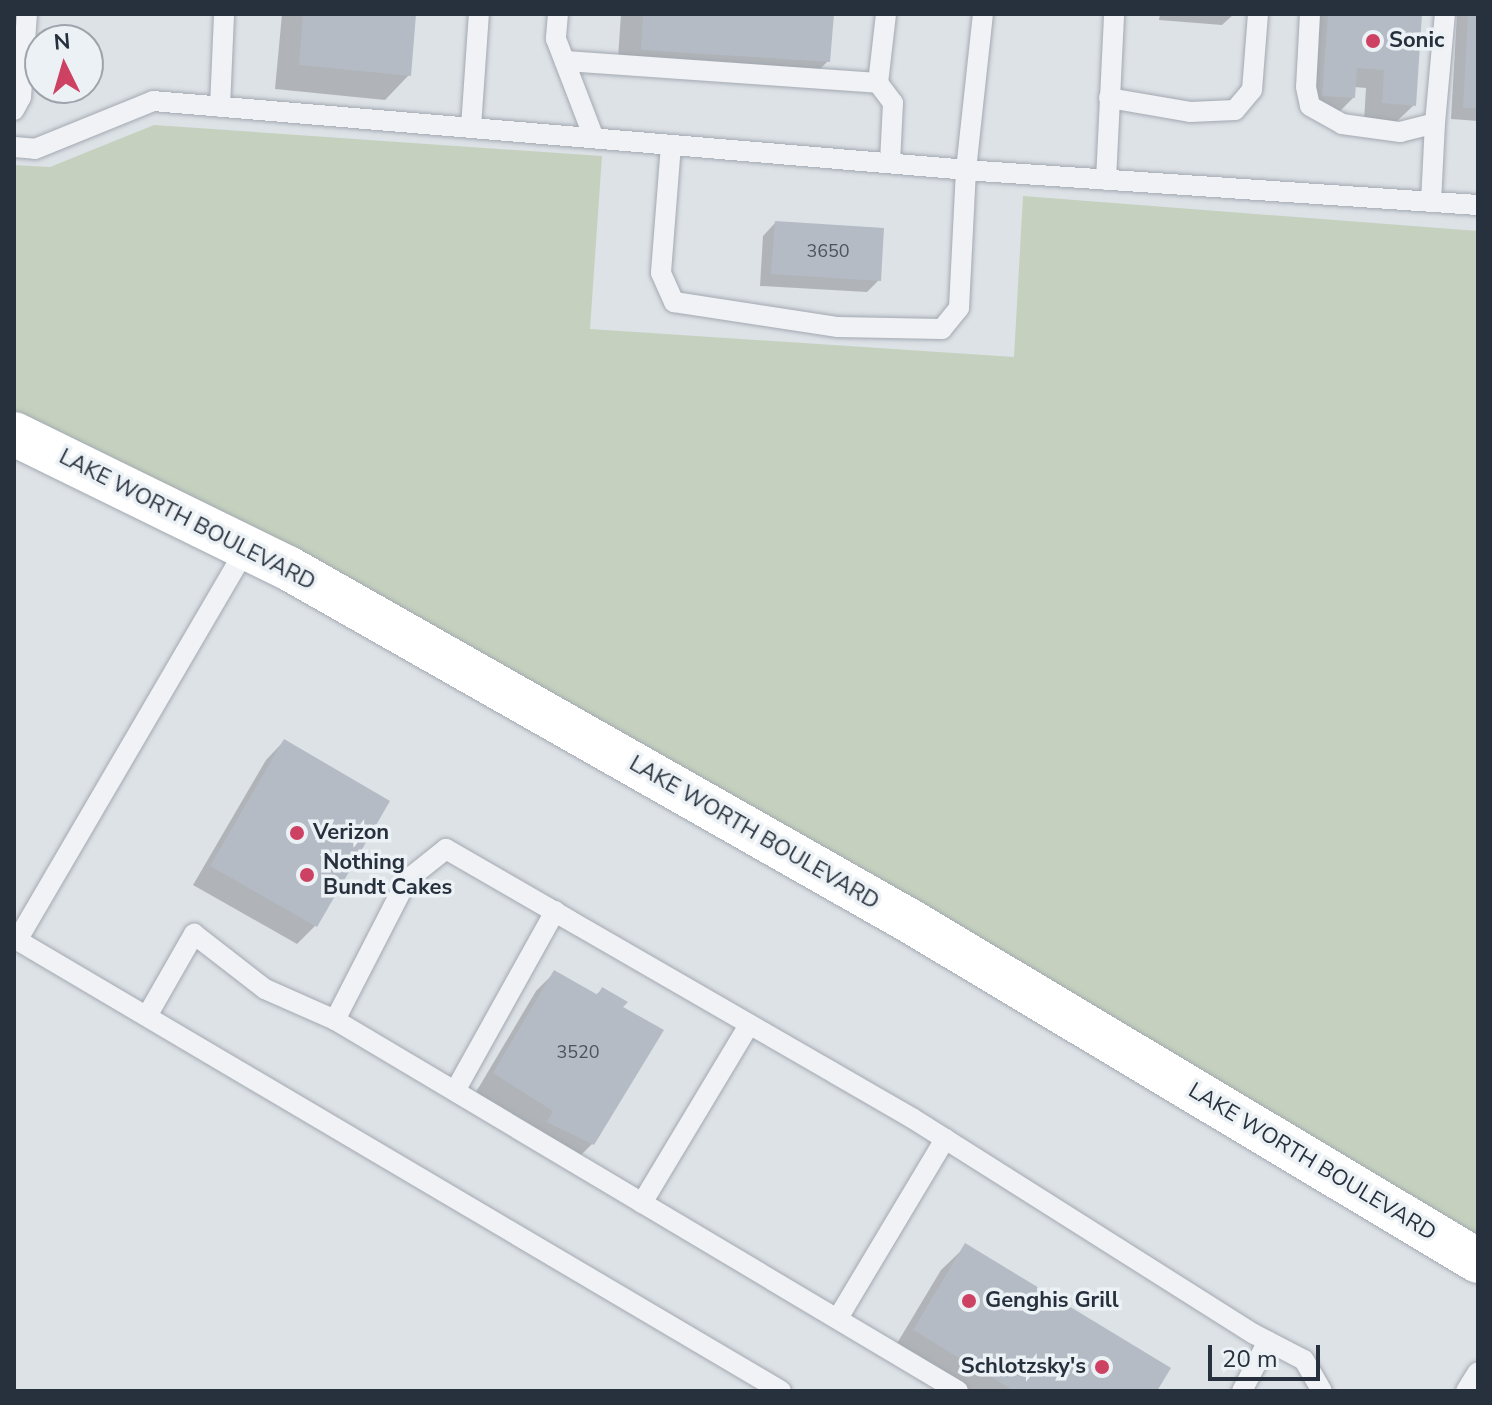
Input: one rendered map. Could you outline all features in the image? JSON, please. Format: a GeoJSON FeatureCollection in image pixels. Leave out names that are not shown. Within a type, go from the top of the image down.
{"type":"FeatureCollection","features":[{"type":"Feature","properties":{"kind":"main road","name":"LAKE WORTH BOULEVARD"},"geometry":{"type":"LineString","coordinates":[[14,434],[247,547],[910,921],[1478,1261]]}},
{"type":"Feature","properties":{"kind":"lane"},"geometry":{"type":"LineString","coordinates":[[14,110],[21,97],[27,14]]}},
{"type":"Feature","properties":{"kind":"lane"},"geometry":{"type":"LineString","coordinates":[[220,107],[224,14]]}},
{"type":"Feature","properties":{"kind":"lane"},"geometry":{"type":"LineString","coordinates":[[471,127],[479,14]]}},
{"type":"Feature","properties":{"kind":"lane"},"geometry":{"type":"LineString","coordinates":[[558,14],[556,39],[594,138]]}},
{"type":"Feature","properties":{"kind":"lane"},"geometry":{"type":"LineString","coordinates":[[886,14],[878,83],[893,103],[890,163]]}},
{"type":"Feature","properties":{"kind":"lane"},"geometry":{"type":"LineString","coordinates":[[671,145],[661,273],[674,302],[838,327],[942,329],[959,308],[966,170],[983,14]]}},
{"type":"Feature","properties":{"kind":"lane"},"geometry":{"type":"LineString","coordinates":[[1106,180],[1114,14]]}},
{"type":"Feature","properties":{"kind":"lane"},"geometry":{"type":"LineString","coordinates":[[1109,98],[1190,112],[1235,110],[1252,90],[1258,14]]}},
{"type":"Feature","properties":{"kind":"lane"},"geometry":{"type":"LineString","coordinates":[[1310,14],[1306,87],[1310,106],[1342,124],[1400,132],[1435,123]]}},
{"type":"Feature","properties":{"kind":"lane"},"geometry":{"type":"LineString","coordinates":[[1431,202],[1445,14]]}},
{"type":"Feature","properties":{"kind":"lane"},"geometry":{"type":"LineString","coordinates":[[565,61],[878,83]]}},
{"type":"Feature","properties":{"kind":"lane"},"geometry":{"type":"LineString","coordinates":[[14,147],[35,149],[153,101],[966,170],[1478,205]]}},
{"type":"Feature","properties":{"kind":"lane"},"geometry":{"type":"LineString","coordinates":[[247,547],[17,940],[781,1391]]}},
{"type":"Feature","properties":{"kind":"lane"},"geometry":{"type":"LineString","coordinates":[[335,1020],[407,880],[446,849],[945,1139],[1268,1341],[1304,1360],[1322,1391]]}},
{"type":"Feature","properties":{"kind":"lane"},"geometry":{"type":"LineString","coordinates":[[455,1091],[555,911]]}},
{"type":"Feature","properties":{"kind":"lane"},"geometry":{"type":"LineString","coordinates":[[147,1016],[194,934],[265,989],[335,1020],[958,1391]]}},
{"type":"Feature","properties":{"kind":"lane"},"geometry":{"type":"LineString","coordinates":[[642,1203],[749,1025]]}},
{"type":"Feature","properties":{"kind":"lane"},"geometry":{"type":"LineString","coordinates":[[838,1318],[945,1139]]}},
{"type":"Feature","properties":{"kind":"lane"},"geometry":{"type":"LineString","coordinates":[[1242,1391],[1268,1341]]}},
{"type":"Feature","properties":{"kind":"lane"},"geometry":{"type":"LineString","coordinates":[[1466,1391],[1478,1372]]}},
{"type":"Feature","properties":{"kind":"green space"},"geometry":{"type":"Polygon","coordinates":[[[154,125],[602,156],[590,329],[1014,357],[1023,196],[1478,231],[1478,1245],[14,432],[14,165],[50,167],[154,125]]]}},
{"type":"Feature","properties":{"kind":"building"},"geometry":{"type":"Polygon","coordinates":[[[303,14],[416,14],[411,76],[299,65],[303,14]]]}},
{"type":"Feature","properties":{"kind":"building"},"geometry":{"type":"Polygon","coordinates":[[[643,14],[834,14],[830,62],[641,50],[643,14]]]}},
{"type":"Feature","properties":{"kind":"building","name":"Sonic"},"geometry":{"type":"Polygon","coordinates":[[[1328,14],[1422,14],[1416,106],[1382,103],[1384,70],[1357,68],[1355,98],[1322,96],[1328,14]]]}},
{"type":"Feature","properties":{"kind":"building"},"geometry":{"type":"Polygon","coordinates":[[[1468,14],[1478,14],[1478,108],[1463,108],[1468,14]]]}},
{"type":"Feature","properties":{"kind":"building"},"geometry":{"type":"Polygon","coordinates":[[[775,221],[884,228],[881,281],[771,274],[775,221]]]}},
{"type":"Feature","properties":{"kind":"building"},"geometry":{"type":"Polygon","coordinates":[[[284,739],[390,801],[317,927],[210,866],[284,739]]]}},
{"type":"Feature","properties":{"kind":"building"},"geometry":{"type":"Polygon","coordinates":[[[554,970],[598,995],[602,987],[628,1002],[623,1007],[664,1030],[594,1145],[547,1122],[553,1111],[493,1073],[554,970]]]}},
{"type":"Feature","properties":{"kind":"building"},"geometry":{"type":"Polygon","coordinates":[[[965,1243],[1171,1368],[1157,1391],[1014,1391],[913,1330],[965,1243]]]}},
{"type":"Feature","properties":{"kind":"place","name":"Sonic"},"geometry":{"type":"Point","coordinates":[1373,41]}},
{"type":"Feature","properties":{"kind":"place","name":"Verizon"},"geometry":{"type":"Point","coordinates":[297,833]}},
{"type":"Feature","properties":{"kind":"place","name":"Nothing Bundt Cakes"},"geometry":{"type":"Point","coordinates":[307,875]}},
{"type":"Feature","properties":{"kind":"place","name":"Genghis Grill"},"geometry":{"type":"Point","coordinates":[969,1301]}},
{"type":"Feature","properties":{"kind":"place","name":"Schlotzsky's"},"geometry":{"type":"Point","coordinates":[1102,1367]}}]}
